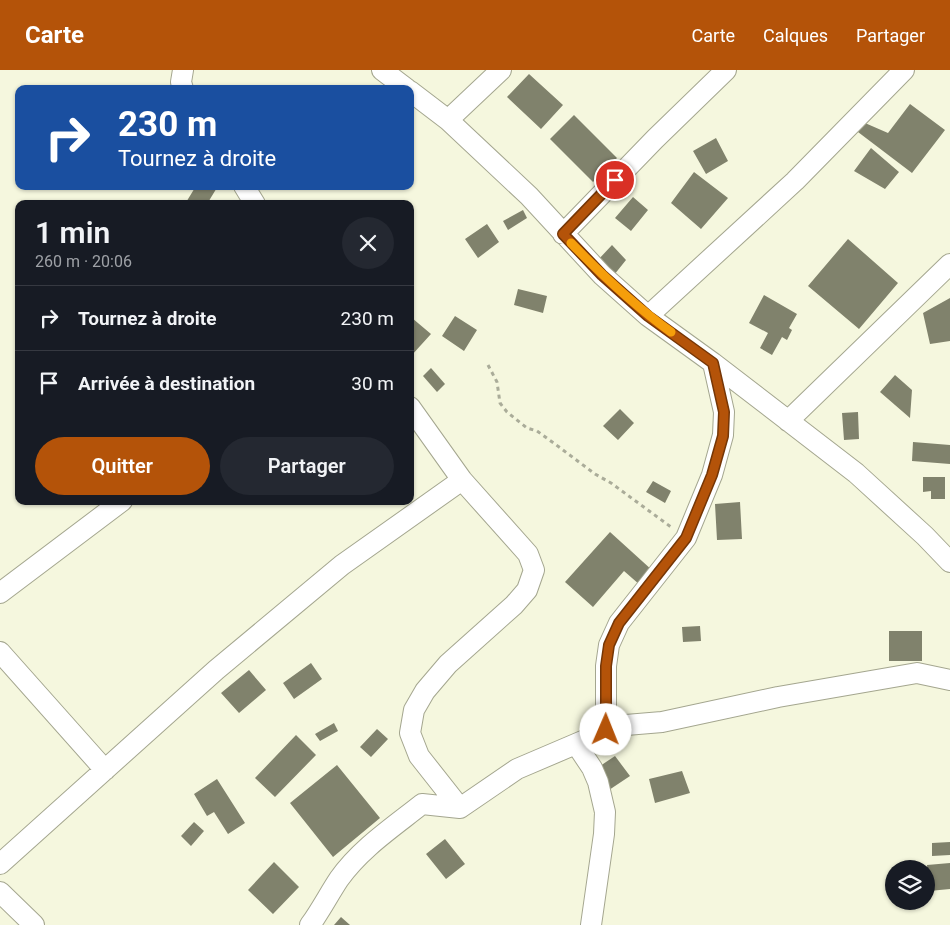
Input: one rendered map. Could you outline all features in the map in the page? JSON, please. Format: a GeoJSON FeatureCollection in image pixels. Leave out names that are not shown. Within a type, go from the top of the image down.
{"type":"FeatureCollection","features":[{"type":"Feature","properties":{"kind":"street"},"geometry":{"type":"LineString","coordinates":[[182,85],[183,70]]}},
{"type":"Feature","properties":{"kind":"street"},"geometry":{"type":"LineString","coordinates":[[448,120],[501,70]]}},
{"type":"Feature","properties":{"kind":"street"},"geometry":{"type":"LineString","coordinates":[[563,234],[655,139],[726,70]]}},
{"type":"Feature","properties":{"kind":"street"},"geometry":{"type":"LineString","coordinates":[[648,316],[795,181],[904,70]]}},
{"type":"Feature","properties":{"kind":"street"},"geometry":{"type":"LineString","coordinates":[[385,71],[403,85]]}},
{"type":"Feature","properties":{"kind":"street"},"geometry":{"type":"LineString","coordinates":[[414,94],[448,120],[528,196],[602,275],[648,316],[713,363],[856,473],[925,536],[950,562]]}},
{"type":"Feature","properties":{"kind":"street"},"geometry":{"type":"LineString","coordinates":[[788,421],[950,264]]}},
{"type":"Feature","properties":{"kind":"street"},"geometry":{"type":"LineString","coordinates":[[606,730],[606,666],[609,645],[619,623],[686,538],[712,475],[723,436],[724,412],[713,363]]}},
{"type":"Feature","properties":{"kind":"street"},"geometry":{"type":"LineString","coordinates":[[414,413],[462,480],[528,554],[534,570],[527,590],[514,605],[448,664],[425,691],[414,710],[410,732],[419,756],[460,808]]}},
{"type":"Feature","properties":{"kind":"street"},"geometry":{"type":"LineString","coordinates":[[0,864],[216,670],[342,565],[462,480]]}},
{"type":"Feature","properties":{"kind":"street"},"geometry":{"type":"LineString","coordinates":[[0,593],[117,505]]}},
{"type":"Feature","properties":{"kind":"street"},"geometry":{"type":"LineString","coordinates":[[0,652],[105,770]]}},
{"type":"Feature","properties":{"kind":"street"},"geometry":{"type":"LineString","coordinates":[[310,925],[340,878],[357,858],[375,841],[422,804],[460,808],[517,769],[606,730],[626,725],[662,722],[778,697],[899,676],[917,674],[950,680]]}},
{"type":"Feature","properties":{"kind":"street"},"geometry":{"type":"LineString","coordinates":[[576,744],[592,768],[598,782],[605,812],[604,834],[590,925]]}},
{"type":"Feature","properties":{"kind":"street"},"geometry":{"type":"LineString","coordinates":[[0,892],[34,925]]}},
{"type":"Feature","properties":{"kind":"path"},"geometry":{"type":"LineString","coordinates":[[488,365],[496,382],[500,403],[507,412],[527,428],[537,431],[686,538]]}},
{"type":"Feature","properties":{"kind":"building"},"geometry":{"type":"Polygon","coordinates":[[[529,74],[563,105],[541,129],[507,97],[529,74]]]}},
{"type":"Feature","properties":{"kind":"building"},"geometry":{"type":"Polygon","coordinates":[[[910,104],[945,130],[912,173],[858,132],[865,123],[888,133],[910,104]]]}},
{"type":"Feature","properties":{"kind":"building"},"geometry":{"type":"Polygon","coordinates":[[[574,115],[617,158],[593,182],[550,139],[574,115]]]}},
{"type":"Feature","properties":{"kind":"building"},"geometry":{"type":"Polygon","coordinates":[[[716,138],[728,161],[706,174],[693,151],[716,138]]]}},
{"type":"Feature","properties":{"kind":"building"},"geometry":{"type":"Polygon","coordinates":[[[871,148],[899,172],[885,189],[854,171],[871,148]]]}},
{"type":"Feature","properties":{"kind":"building"},"geometry":{"type":"Polygon","coordinates":[[[694,172],[728,198],[701,229],[671,203],[694,172]]]}},
{"type":"Feature","properties":{"kind":"building"},"geometry":{"type":"Polygon","coordinates":[[[194,190],[216,190],[209,200],[187,200],[194,190]]]}},
{"type":"Feature","properties":{"kind":"building"},"geometry":{"type":"Polygon","coordinates":[[[633,197],[648,210],[631,231],[615,218],[633,197]]]}},
{"type":"Feature","properties":{"kind":"building"},"geometry":{"type":"Polygon","coordinates":[[[523,210],[527,218],[508,230],[503,221],[523,210]]]}},
{"type":"Feature","properties":{"kind":"building"},"geometry":{"type":"Polygon","coordinates":[[[487,224],[499,242],[478,258],[465,239],[487,224]]]}},
{"type":"Feature","properties":{"kind":"building"},"geometry":{"type":"Polygon","coordinates":[[[848,239],[898,283],[859,329],[808,286],[848,239]]]}},
{"type":"Feature","properties":{"kind":"building"},"geometry":{"type":"Polygon","coordinates":[[[612,245],[626,260],[614,275],[597,261],[612,245]]]}},
{"type":"Feature","properties":{"kind":"building"},"geometry":{"type":"Polygon","coordinates":[[[518,289],[547,296],[543,313],[514,305],[518,289]]]}},
{"type":"Feature","properties":{"kind":"building"},"geometry":{"type":"Polygon","coordinates":[[[764,295],[797,314],[789,328],[792,330],[787,340],[782,337],[772,355],[760,348],[768,333],[749,323],[764,295]]]}},
{"type":"Feature","properties":{"kind":"building"},"geometry":{"type":"Polygon","coordinates":[[[950,298],[950,341],[930,344],[923,313],[950,298]]]}},
{"type":"Feature","properties":{"kind":"building"},"geometry":{"type":"Polygon","coordinates":[[[455,316],[477,330],[464,351],[442,336],[455,316]]]}},
{"type":"Feature","properties":{"kind":"building"},"geometry":{"type":"Polygon","coordinates":[[[414,320],[431,334],[414,353],[414,320]]]}},
{"type":"Feature","properties":{"kind":"building"},"geometry":{"type":"Polygon","coordinates":[[[431,368],[445,384],[437,392],[423,376],[431,368]]]}},
{"type":"Feature","properties":{"kind":"building"},"geometry":{"type":"Polygon","coordinates":[[[895,375],[912,390],[910,418],[880,392],[895,375]]]}},
{"type":"Feature","properties":{"kind":"building"},"geometry":{"type":"Polygon","coordinates":[[[620,409],[634,423],[618,440],[603,426],[620,409]]]}},
{"type":"Feature","properties":{"kind":"building"},"geometry":{"type":"Polygon","coordinates":[[[858,412],[859,439],[844,440],[842,413],[858,412]]]}},
{"type":"Feature","properties":{"kind":"building"},"geometry":{"type":"Polygon","coordinates":[[[913,442],[950,445],[950,464],[912,461],[913,442]]]}},
{"type":"Feature","properties":{"kind":"building"},"geometry":{"type":"Polygon","coordinates":[[[923,477],[945,477],[945,499],[931,499],[931,491],[923,492],[923,477]]]}},
{"type":"Feature","properties":{"kind":"building"},"geometry":{"type":"Polygon","coordinates":[[[653,481],[671,491],[665,503],[646,492],[653,481]]]}},
{"type":"Feature","properties":{"kind":"building"},"geometry":{"type":"Polygon","coordinates":[[[740,502],[742,539],[717,540],[715,504],[740,502]]]}},
{"type":"Feature","properties":{"kind":"building"},"geometry":{"type":"Polygon","coordinates":[[[610,532],[653,571],[640,585],[624,571],[593,607],[565,582],[610,532]]]}},
{"type":"Feature","properties":{"kind":"building"},"geometry":{"type":"Polygon","coordinates":[[[700,626],[701,641],[683,642],[682,627],[700,626]]]}},
{"type":"Feature","properties":{"kind":"building"},"geometry":{"type":"Polygon","coordinates":[[[889,631],[922,631],[922,661],[889,661],[889,631]]]}},
{"type":"Feature","properties":{"kind":"building"},"geometry":{"type":"Polygon","coordinates":[[[311,663],[322,679],[294,699],[283,683],[311,663]]]}},
{"type":"Feature","properties":{"kind":"building"},"geometry":{"type":"Polygon","coordinates":[[[249,670],[266,690],[239,713],[221,693],[249,670]]]}},
{"type":"Feature","properties":{"kind":"building"},"geometry":{"type":"Polygon","coordinates":[[[334,723],[338,731],[320,741],[315,734],[334,723]]]}},
{"type":"Feature","properties":{"kind":"building"},"geometry":{"type":"Polygon","coordinates":[[[377,729],[388,739],[371,757],[360,747],[377,729]]]}},
{"type":"Feature","properties":{"kind":"building"},"geometry":{"type":"Polygon","coordinates":[[[296,735],[316,755],[275,797],[255,778],[296,735]]]}},
{"type":"Feature","properties":{"kind":"building"},"geometry":{"type":"Polygon","coordinates":[[[615,756],[630,776],[609,790],[597,768],[615,756]]]}},
{"type":"Feature","properties":{"kind":"building"},"geometry":{"type":"Polygon","coordinates":[[[337,765],[380,818],[333,857],[290,803],[337,765]]]}},
{"type":"Feature","properties":{"kind":"building"},"geometry":{"type":"Polygon","coordinates":[[[682,771],[690,793],[655,803],[649,779],[682,771]]]}},
{"type":"Feature","properties":{"kind":"building"},"geometry":{"type":"Polygon","coordinates":[[[217,779],[245,823],[228,834],[214,812],[207,816],[194,794],[217,779]]]}},
{"type":"Feature","properties":{"kind":"building"},"geometry":{"type":"Polygon","coordinates":[[[194,822],[204,831],[191,846],[181,836],[194,822]]]}},
{"type":"Feature","properties":{"kind":"building"},"geometry":{"type":"Polygon","coordinates":[[[445,839],[465,864],[446,879],[426,854],[445,839]]]}},
{"type":"Feature","properties":{"kind":"building"},"geometry":{"type":"Polygon","coordinates":[[[950,842],[950,855],[932,856],[932,843],[950,842]]]}},
{"type":"Feature","properties":{"kind":"building"},"geometry":{"type":"Polygon","coordinates":[[[274,862],[299,887],[273,914],[248,890],[274,862]]]}},
{"type":"Feature","properties":{"kind":"building"},"geometry":{"type":"Polygon","coordinates":[[[950,863],[950,889],[935,890],[935,864],[950,863]]]}},
{"type":"Feature","properties":{"kind":"building"},"geometry":{"type":"Polygon","coordinates":[[[341,917],[350,925],[334,925],[341,917]]]}},
{"type":"Feature","properties":{"kind":"slow traffic"},"geometry":{"type":"LineString","coordinates":[[571,243],[602,275],[648,316],[671,332]]}},
{"type":"Feature","properties":{"kind":"route"},"geometry":{"type":"LineString","coordinates":[[606,730],[606,666],[609,645],[619,623],[686,538],[712,475],[723,436],[724,412],[713,363],[648,316],[602,275],[563,234],[615,180]]}}]}
